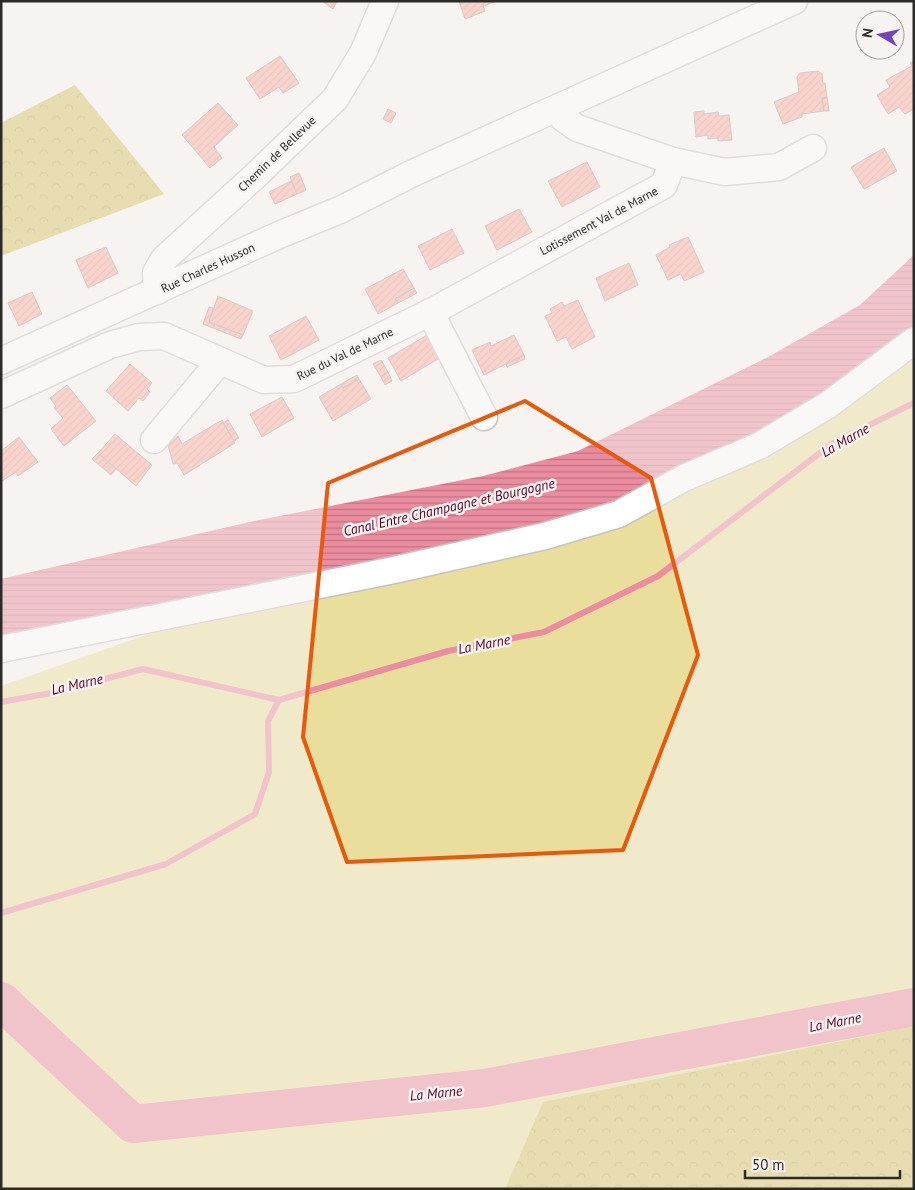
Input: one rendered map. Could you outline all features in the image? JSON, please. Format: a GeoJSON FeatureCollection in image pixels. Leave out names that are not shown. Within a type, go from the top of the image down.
{"type":"FeatureCollection","features":[{"type":"Feature","properties":{"kind":"street","name":"Chemin de Bellevue"},"geometry":{"type":"LineString","coordinates":[[157,291],[156,273],[164,259],[255,176],[335,99],[363,53],[385,1]]}},
{"type":"Feature","properties":{"kind":"street","name":"Rue Charles Husson"},"geometry":{"type":"LineString","coordinates":[[1,361],[342,208],[413,173],[794,1]]}},
{"type":"Feature","properties":{"kind":"street"},"geometry":{"type":"LineString","coordinates":[[558,108],[563,118],[577,128],[673,161],[725,172],[779,167],[813,148]]}},
{"type":"Feature","properties":{"kind":"street","name":"Lotissement Val de Marne"},"geometry":{"type":"LineString","coordinates":[[432,311],[664,185],[673,161]]}},
{"type":"Feature","properties":{"kind":"street"},"geometry":{"type":"LineString","coordinates":[[432,311],[484,417]]}},
{"type":"Feature","properties":{"kind":"street","name":"Rue du Val de Marne"},"geometry":{"type":"LineString","coordinates":[[1,395],[110,345],[139,337],[164,336],[264,380],[294,379],[432,311]]}},
{"type":"Feature","properties":{"kind":"street"},"geometry":{"type":"LineString","coordinates":[[1,649],[404,568],[545,536],[619,514],[684,478],[759,446],[828,405],[914,341]]}},
{"type":"Feature","properties":{"kind":"street"},"geometry":{"type":"LineString","coordinates":[[154,440],[220,361]]}},
{"type":"Feature","properties":{"kind":"highlighted area"},"geometry":{"type":"Polygon","coordinates":[[[525,401],[651,478],[698,655],[623,850],[347,862],[303,737],[328,483],[525,401]]]}},
{"type":"Feature","properties":{"kind":"shaded area"},"geometry":{"type":"Polygon","coordinates":[[[914,262],[914,1026],[544,1102],[505,1189],[1,1189],[1,686],[555,491],[782,366],[914,262]]]}},
{"type":"Feature","properties":{"kind":"green space"},"geometry":{"type":"Polygon","coordinates":[[[75,85],[164,194],[1,256],[1,123],[75,85]]]}},
{"type":"Feature","properties":{"kind":"green space"},"geometry":{"type":"Polygon","coordinates":[[[914,1026],[914,1189],[505,1189],[543,1102],[914,1026]]]}},
{"type":"Feature","properties":{"kind":"water","name":"Canal Entre Champagne et Bourgogne"},"geometry":{"type":"Polygon","coordinates":[[[914,255],[914,334],[769,431],[641,491],[571,520],[1,635],[1,579],[254,521],[483,476],[578,451],[768,357],[860,305],[914,255]]]}},
{"type":"Feature","properties":{"kind":"building"},"geometry":{"type":"Polygon","coordinates":[[[322,1],[337,1],[333,9],[322,1]]]}},
{"type":"Feature","properties":{"kind":"building"},"geometry":{"type":"Polygon","coordinates":[[[459,1],[497,1],[483,6],[485,11],[465,19],[459,1]]]}},
{"type":"Feature","properties":{"kind":"building"},"geometry":{"type":"Polygon","coordinates":[[[280,56],[299,83],[283,93],[279,87],[260,99],[246,78],[280,56]]]}},
{"type":"Feature","properties":{"kind":"building"},"geometry":{"type":"Polygon","coordinates":[[[914,61],[914,109],[905,114],[899,107],[888,114],[877,95],[890,87],[886,80],[912,66],[910,63],[914,61]]]}},
{"type":"Feature","properties":{"kind":"building"},"geometry":{"type":"Polygon","coordinates":[[[818,71],[822,74],[823,83],[825,83],[827,97],[822,98],[824,111],[802,114],[802,117],[783,124],[774,102],[799,92],[797,77],[800,73],[818,71]]]}},
{"type":"Feature","properties":{"kind":"building"},"geometry":{"type":"Polygon","coordinates":[[[827,97],[829,111],[824,111],[822,98],[827,97]]]}},
{"type":"Feature","properties":{"kind":"building"},"geometry":{"type":"Polygon","coordinates":[[[218,103],[238,125],[214,147],[222,158],[210,168],[182,135],[218,103]]]}},
{"type":"Feature","properties":{"kind":"building"},"geometry":{"type":"Polygon","coordinates":[[[388,109],[396,113],[391,123],[383,119],[388,109]]]}},
{"type":"Feature","properties":{"kind":"building"},"geometry":{"type":"Polygon","coordinates":[[[704,111],[704,114],[718,112],[719,116],[729,115],[732,140],[718,141],[718,138],[708,139],[708,135],[696,137],[694,112],[704,111]]]}},
{"type":"Feature","properties":{"kind":"building"},"geometry":{"type":"Polygon","coordinates":[[[884,148],[897,171],[864,189],[851,167],[884,148]]]}},
{"type":"Feature","properties":{"kind":"building"},"geometry":{"type":"Polygon","coordinates":[[[587,162],[600,187],[562,207],[548,181],[587,162]]]}},
{"type":"Feature","properties":{"kind":"building"},"geometry":{"type":"Polygon","coordinates":[[[299,173],[306,190],[297,194],[290,177],[299,173]]]}},
{"type":"Feature","properties":{"kind":"building"},"geometry":{"type":"Polygon","coordinates":[[[291,181],[297,194],[275,204],[269,192],[291,181]]]}},
{"type":"Feature","properties":{"kind":"building"},"geometry":{"type":"Polygon","coordinates":[[[519,209],[532,232],[497,250],[485,226],[519,209]]]}},
{"type":"Feature","properties":{"kind":"building"},"geometry":{"type":"Polygon","coordinates":[[[452,229],[464,253],[430,270],[418,246],[452,229]]]}},
{"type":"Feature","properties":{"kind":"building"},"geometry":{"type":"Polygon","coordinates":[[[688,237],[704,272],[684,281],[681,274],[668,280],[656,255],[670,247],[669,245],[688,237]]]}},
{"type":"Feature","properties":{"kind":"building"},"geometry":{"type":"Polygon","coordinates":[[[106,247],[118,273],[88,288],[76,260],[106,247]]]}},
{"type":"Feature","properties":{"kind":"building"},"geometry":{"type":"Polygon","coordinates":[[[629,263],[638,285],[605,301],[596,278],[629,263]]]}},
{"type":"Feature","properties":{"kind":"building"},"geometry":{"type":"Polygon","coordinates":[[[403,269],[414,288],[395,299],[398,303],[378,314],[365,289],[403,269]]]}},
{"type":"Feature","properties":{"kind":"building"},"geometry":{"type":"Polygon","coordinates":[[[414,288],[417,293],[398,303],[395,299],[414,288]]]}},
{"type":"Feature","properties":{"kind":"building"},"geometry":{"type":"Polygon","coordinates":[[[32,292],[42,314],[19,326],[8,303],[32,292]]]}},
{"type":"Feature","properties":{"kind":"building"},"geometry":{"type":"Polygon","coordinates":[[[218,296],[253,311],[243,335],[209,322],[218,296]]]}},
{"type":"Feature","properties":{"kind":"building"},"geometry":{"type":"Polygon","coordinates":[[[578,300],[595,337],[572,349],[566,337],[557,341],[545,316],[552,313],[550,309],[562,302],[564,306],[578,300]]]}},
{"type":"Feature","properties":{"kind":"building"},"geometry":{"type":"Polygon","coordinates":[[[209,307],[213,308],[209,322],[243,335],[241,339],[203,324],[209,307]]]}},
{"type":"Feature","properties":{"kind":"building"},"geometry":{"type":"Polygon","coordinates":[[[306,316],[319,340],[281,360],[269,336],[306,316]]]}},
{"type":"Feature","properties":{"kind":"building"},"geometry":{"type":"Polygon","coordinates":[[[429,334],[443,356],[401,381],[388,358],[429,334]]]}},
{"type":"Feature","properties":{"kind":"building"},"geometry":{"type":"Polygon","coordinates":[[[514,335],[524,355],[484,375],[472,350],[490,342],[491,346],[514,335]]]}},
{"type":"Feature","properties":{"kind":"building"},"geometry":{"type":"Polygon","coordinates":[[[524,355],[525,359],[507,367],[506,364],[524,355]]]}},
{"type":"Feature","properties":{"kind":"building"},"geometry":{"type":"Polygon","coordinates":[[[381,360],[388,372],[381,377],[373,364],[381,360]]]}},
{"type":"Feature","properties":{"kind":"building"},"geometry":{"type":"Polygon","coordinates":[[[130,364],[152,383],[147,389],[150,392],[143,401],[139,398],[128,411],[106,391],[130,364]]]}},
{"type":"Feature","properties":{"kind":"building"},"geometry":{"type":"Polygon","coordinates":[[[388,372],[392,381],[385,385],[381,377],[388,372]]]}},
{"type":"Feature","properties":{"kind":"building"},"geometry":{"type":"Polygon","coordinates":[[[357,375],[359,379],[343,388],[341,384],[357,375]]]}},
{"type":"Feature","properties":{"kind":"building"},"geometry":{"type":"Polygon","coordinates":[[[359,379],[371,399],[333,421],[319,397],[341,384],[343,388],[359,379]]]}},
{"type":"Feature","properties":{"kind":"building"},"geometry":{"type":"Polygon","coordinates":[[[67,385],[96,421],[64,446],[51,429],[63,418],[54,408],[56,406],[50,398],[67,385]]]}},
{"type":"Feature","properties":{"kind":"building"},"geometry":{"type":"Polygon","coordinates":[[[282,397],[294,418],[262,437],[250,414],[282,397]]]}},
{"type":"Feature","properties":{"kind":"building"},"geometry":{"type":"Polygon","coordinates":[[[222,420],[235,443],[184,475],[177,463],[173,464],[168,445],[178,436],[182,444],[222,420]]]}},
{"type":"Feature","properties":{"kind":"building"},"geometry":{"type":"Polygon","coordinates":[[[228,420],[239,438],[234,441],[223,423],[228,420]]]}},
{"type":"Feature","properties":{"kind":"building"},"geometry":{"type":"Polygon","coordinates":[[[115,434],[152,465],[136,486],[98,453],[115,434]]]}},
{"type":"Feature","properties":{"kind":"building"},"geometry":{"type":"Polygon","coordinates":[[[19,437],[38,462],[18,476],[16,472],[2,481],[1,451],[19,437]]]}},
{"type":"Feature","properties":{"kind":"building"},"geometry":{"type":"Polygon","coordinates":[[[98,453],[116,469],[111,475],[92,459],[98,453]]]}},
{"type":"Feature","properties":{"kind":"waterway","name":"La Marne"},"geometry":{"type":"LineString","coordinates":[[1,702],[51,693],[143,669],[279,700],[448,651],[544,632],[658,576],[833,443],[914,403]]}},
{"type":"Feature","properties":{"kind":"waterway"},"geometry":{"type":"LineString","coordinates":[[1,913],[166,864],[255,814],[269,772],[268,721],[279,700]]}},
{"type":"Feature","properties":{"kind":"waterway","name":"La Marne"},"geometry":{"type":"LineString","coordinates":[[1,1001],[133,1124],[485,1088],[914,1007]]}}]}
